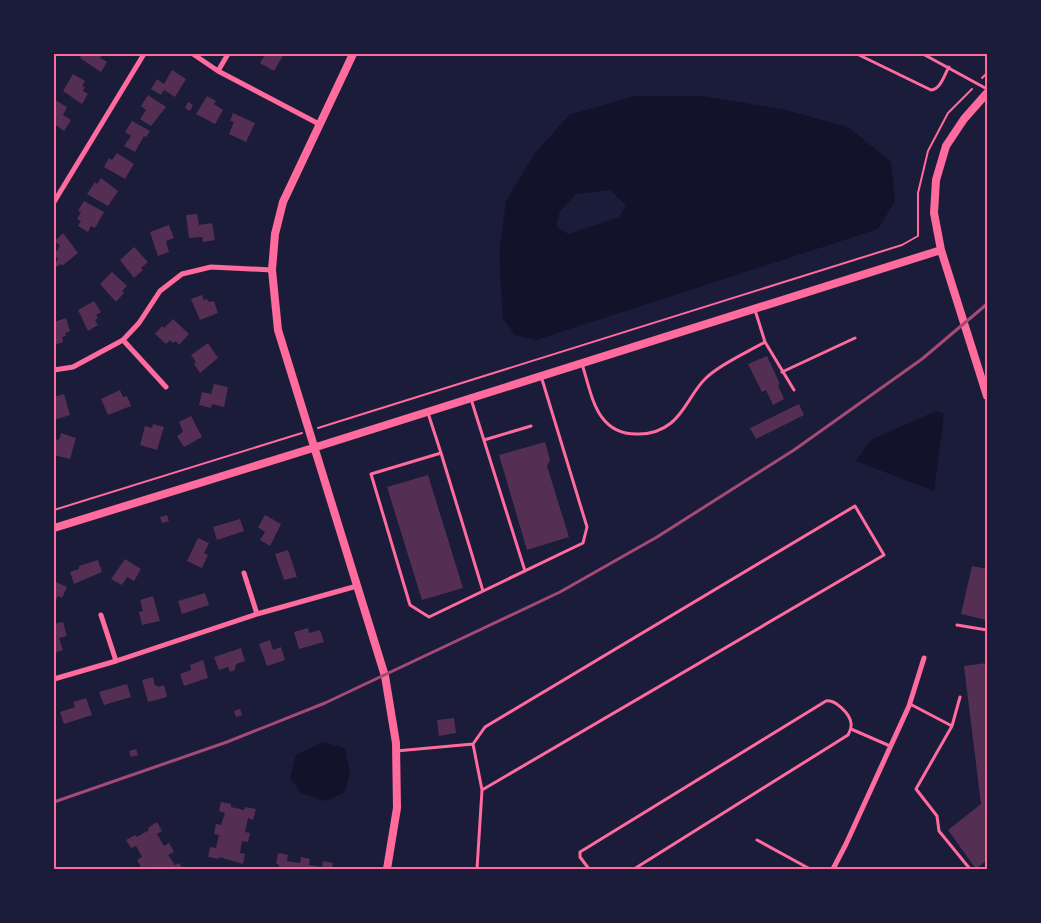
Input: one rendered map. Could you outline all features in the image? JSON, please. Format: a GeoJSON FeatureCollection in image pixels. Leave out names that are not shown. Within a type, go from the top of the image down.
{"type":"FeatureCollection","features":[{"type":"Feature","properties":{"kind":"street"},"geometry":{"type":"LineString","coordinates":[[54,202],[144,54]]}},
{"type":"Feature","properties":{"kind":"street"},"geometry":{"type":"LineString","coordinates":[[193,54],[218,71],[319,124]]}},
{"type":"Feature","properties":{"kind":"street"},"geometry":{"type":"LineString","coordinates":[[218,71],[228,54]]}},
{"type":"Feature","properties":{"kind":"street"},"geometry":{"type":"LineString","coordinates":[[353,54],[283,202],[274,234],[272,270],[278,330],[385,676],[396,742],[397,808],[387,869]]}},
{"type":"Feature","properties":{"kind":"street"},"geometry":{"type":"LineString","coordinates":[[987,93],[964,120],[946,146],[936,180],[934,213],[941,250],[987,396]]}},
{"type":"Feature","properties":{"kind":"street"},"geometry":{"type":"LineString","coordinates":[[54,528],[941,250]]}},
{"type":"Feature","properties":{"kind":"street"},"geometry":{"type":"LineString","coordinates":[[54,370],[73,367],[123,340],[139,323],[160,291],[182,274],[211,267],[272,270]]}},
{"type":"Feature","properties":{"kind":"street"},"geometry":{"type":"LineString","coordinates":[[123,340],[166,387]]}},
{"type":"Feature","properties":{"kind":"street"},"geometry":{"type":"LineString","coordinates":[[244,573],[257,614]]}},
{"type":"Feature","properties":{"kind":"street"},"geometry":{"type":"LineString","coordinates":[[54,678],[116,661],[257,614],[357,586]]}},
{"type":"Feature","properties":{"kind":"street"},"geometry":{"type":"LineString","coordinates":[[101,615],[116,661]]}},
{"type":"Feature","properties":{"kind":"street"},"geometry":{"type":"LineString","coordinates":[[833,869],[910,704],[924,658]]}},
{"type":"Feature","properties":{"kind":"lane"},"geometry":{"type":"LineString","coordinates":[[857,54],[931,90],[935,90],[939,86],[948,67]]}},
{"type":"Feature","properties":{"kind":"lane"},"geometry":{"type":"LineString","coordinates":[[923,54],[987,89]]}},
{"type":"Feature","properties":{"kind":"lane"},"geometry":{"type":"LineString","coordinates":[[754,309],[765,342],[794,390]]}},
{"type":"Feature","properties":{"kind":"lane"},"geometry":{"type":"LineString","coordinates":[[782,372],[856,338]]}},
{"type":"Feature","properties":{"kind":"lane"},"geometry":{"type":"LineString","coordinates":[[582,363],[596,408],[604,422],[623,433],[649,434],[671,424],[682,412],[704,379],[712,372],[765,342]]}},
{"type":"Feature","properties":{"kind":"lane"},"geometry":{"type":"LineString","coordinates":[[441,452],[370,474],[410,605],[429,617],[583,543],[587,527],[541,376]]}},
{"type":"Feature","properties":{"kind":"lane"},"geometry":{"type":"LineString","coordinates":[[471,398],[525,571]]}},
{"type":"Feature","properties":{"kind":"lane"},"geometry":{"type":"LineString","coordinates":[[427,412],[483,591]]}},
{"type":"Feature","properties":{"kind":"lane"},"geometry":{"type":"LineString","coordinates":[[484,440],[531,426]]}},
{"type":"Feature","properties":{"kind":"lane"},"geometry":{"type":"LineString","coordinates":[[477,869],[482,790],[473,744],[485,727],[856,506],[884,554],[482,790]]}},
{"type":"Feature","properties":{"kind":"lane"},"geometry":{"type":"LineString","coordinates":[[957,625],[987,630]]}},
{"type":"Feature","properties":{"kind":"lane"},"geometry":{"type":"LineString","coordinates":[[960,697],[952,726],[916,789],[937,816],[940,831],[970,869]]}},
{"type":"Feature","properties":{"kind":"lane"},"geometry":{"type":"LineString","coordinates":[[589,869],[580,857],[580,852],[826,701],[836,702],[851,721],[851,729],[848,735],[634,869]]}},
{"type":"Feature","properties":{"kind":"lane"},"geometry":{"type":"LineString","coordinates":[[910,704],[952,726]]}},
{"type":"Feature","properties":{"kind":"lane"},"geometry":{"type":"LineString","coordinates":[[851,729],[891,746]]}},
{"type":"Feature","properties":{"kind":"lane"},"geometry":{"type":"LineString","coordinates":[[396,752],[473,744]]}},
{"type":"Feature","properties":{"kind":"lane"},"geometry":{"type":"LineString","coordinates":[[757,840],[810,869]]}},
{"type":"Feature","properties":{"kind":"path"},"geometry":{"type":"LineString","coordinates":[[54,510],[892,248],[918,236]]}},
{"type":"Feature","properties":{"kind":"shaded area"},"geometry":{"type":"Polygon","coordinates":[[[635,96],[702,96],[782,109],[848,127],[891,162],[895,201],[878,229],[536,340],[515,335],[503,318],[499,255],[506,201],[535,153],[569,115],[635,96]],[[610,190],[576,194],[560,211],[556,226],[568,234],[619,217],[626,205],[610,190]]]}},
{"type":"Feature","properties":{"kind":"shaded area"},"geometry":{"type":"Polygon","coordinates":[[[936,411],[944,414],[934,491],[856,461],[871,440],[936,411]]]}},
{"type":"Feature","properties":{"kind":"shaded area"},"geometry":{"type":"Polygon","coordinates":[[[323,742],[345,748],[350,772],[345,792],[326,801],[301,793],[290,778],[296,755],[323,742]]]}},
{"type":"Feature","properties":{"kind":"building"},"geometry":{"type":"Polygon","coordinates":[[[82,54],[103,54],[100,58],[107,62],[101,72],[80,58],[82,54]]]}},
{"type":"Feature","properties":{"kind":"building"},"geometry":{"type":"Polygon","coordinates":[[[263,54],[284,54],[274,71],[260,63],[265,55],[263,54]]]}},
{"type":"Feature","properties":{"kind":"building"},"geometry":{"type":"Polygon","coordinates":[[[172,70],[186,79],[175,97],[164,90],[161,95],[151,89],[157,79],[164,84],[172,70]]]}},
{"type":"Feature","properties":{"kind":"building"},"geometry":{"type":"Polygon","coordinates":[[[73,74],[85,81],[82,86],[85,87],[83,91],[88,94],[82,104],[63,91],[73,74]]]}},
{"type":"Feature","properties":{"kind":"building"},"geometry":{"type":"Polygon","coordinates":[[[148,95],[166,107],[151,126],[140,119],[146,110],[141,106],[148,95]]]}},
{"type":"Feature","properties":{"kind":"building"},"geometry":{"type":"Polygon","coordinates":[[[207,96],[216,101],[214,104],[223,110],[215,124],[196,114],[207,96]]]}},
{"type":"Feature","properties":{"kind":"building"},"geometry":{"type":"Polygon","coordinates":[[[55,100],[67,107],[63,115],[71,120],[64,131],[54,124],[55,100]]]}},
{"type":"Feature","properties":{"kind":"building"},"geometry":{"type":"Polygon","coordinates":[[[188,102],[193,105],[190,111],[185,108],[188,102]]]}},
{"type":"Feature","properties":{"kind":"building"},"geometry":{"type":"Polygon","coordinates":[[[233,113],[255,123],[246,142],[229,134],[234,122],[230,121],[233,113]]]}},
{"type":"Feature","properties":{"kind":"building"},"geometry":{"type":"Polygon","coordinates":[[[132,121],[150,131],[146,137],[144,136],[135,152],[124,146],[131,136],[125,132],[132,121]]]}},
{"type":"Feature","properties":{"kind":"building"},"geometry":{"type":"Polygon","coordinates":[[[117,153],[134,164],[125,179],[104,167],[109,158],[112,160],[117,153]]]}},
{"type":"Feature","properties":{"kind":"building"},"geometry":{"type":"Polygon","coordinates":[[[101,178],[118,191],[108,206],[87,194],[95,182],[97,184],[101,178]]]}},
{"type":"Feature","properties":{"kind":"building"},"geometry":{"type":"Polygon","coordinates":[[[84,201],[104,212],[95,228],[91,226],[88,232],[78,226],[81,221],[77,219],[81,212],[78,211],[84,201]]]}},
{"type":"Feature","properties":{"kind":"building"},"geometry":{"type":"Polygon","coordinates":[[[197,214],[199,225],[212,223],[215,240],[203,242],[202,237],[189,238],[186,215],[197,214]]]}},
{"type":"Feature","properties":{"kind":"building"},"geometry":{"type":"Polygon","coordinates":[[[169,225],[174,238],[166,241],[169,252],[158,256],[150,232],[169,225]]]}},
{"type":"Feature","properties":{"kind":"building"},"geometry":{"type":"Polygon","coordinates":[[[63,233],[78,253],[62,266],[61,264],[56,267],[54,263],[58,260],[54,253],[60,246],[55,241],[63,233]]]}},
{"type":"Feature","properties":{"kind":"building"},"geometry":{"type":"Polygon","coordinates":[[[134,247],[148,262],[141,268],[143,270],[134,278],[120,260],[134,247]]]}},
{"type":"Feature","properties":{"kind":"building"},"geometry":{"type":"Polygon","coordinates":[[[112,272],[127,286],[116,302],[100,284],[112,272]]]}},
{"type":"Feature","properties":{"kind":"building"},"geometry":{"type":"Polygon","coordinates":[[[202,295],[204,300],[214,301],[218,313],[200,320],[191,299],[202,295]]]}},
{"type":"Feature","properties":{"kind":"building"},"geometry":{"type":"Polygon","coordinates":[[[94,301],[101,312],[96,315],[98,318],[95,320],[98,325],[88,331],[78,310],[94,301]]]}},
{"type":"Feature","properties":{"kind":"building"},"geometry":{"type":"Polygon","coordinates":[[[66,318],[70,331],[65,333],[66,336],[62,337],[63,342],[54,345],[54,322],[66,318]]]}},
{"type":"Feature","properties":{"kind":"building"},"geometry":{"type":"Polygon","coordinates":[[[173,319],[189,334],[179,345],[176,341],[173,343],[170,340],[166,344],[155,334],[162,326],[164,328],[173,319]]]}},
{"type":"Feature","properties":{"kind":"building"},"geometry":{"type":"Polygon","coordinates":[[[208,343],[218,358],[200,373],[191,355],[208,343]]]}},
{"type":"Feature","properties":{"kind":"building"},"geometry":{"type":"Polygon","coordinates":[[[767,356],[780,384],[778,385],[784,399],[773,405],[766,390],[762,392],[748,364],[767,356]]]}},
{"type":"Feature","properties":{"kind":"building"},"geometry":{"type":"Polygon","coordinates":[[[214,384],[228,387],[224,407],[212,404],[211,408],[199,405],[202,392],[211,394],[214,384]]]}},
{"type":"Feature","properties":{"kind":"building"},"geometry":{"type":"Polygon","coordinates":[[[120,390],[123,397],[127,396],[131,406],[108,415],[101,399],[120,390]]]}},
{"type":"Feature","properties":{"kind":"building"},"geometry":{"type":"Polygon","coordinates":[[[64,394],[70,415],[54,420],[54,397],[64,394]]]}},
{"type":"Feature","properties":{"kind":"building"},"geometry":{"type":"Polygon","coordinates":[[[799,404],[804,415],[756,439],[750,428],[799,404]]]}},
{"type":"Feature","properties":{"kind":"building"},"geometry":{"type":"Polygon","coordinates":[[[191,416],[202,437],[184,447],[177,436],[183,432],[179,422],[191,416]]]}},
{"type":"Feature","properties":{"kind":"building"},"geometry":{"type":"Polygon","coordinates":[[[153,424],[164,427],[157,450],[140,445],[145,426],[152,428],[153,424]]]}},
{"type":"Feature","properties":{"kind":"building"},"geometry":{"type":"Polygon","coordinates":[[[61,433],[76,438],[70,459],[54,455],[54,439],[59,440],[61,433]]]}},
{"type":"Feature","properties":{"kind":"building"},"geometry":{"type":"Polygon","coordinates":[[[545,442],[550,460],[547,466],[569,537],[527,550],[499,455],[545,442]]]}},
{"type":"Feature","properties":{"kind":"building"},"geometry":{"type":"Polygon","coordinates":[[[428,475],[463,588],[422,600],[387,487],[428,475]]]}},
{"type":"Feature","properties":{"kind":"building"},"geometry":{"type":"Polygon","coordinates":[[[167,515],[169,521],[162,523],[160,517],[167,515]]]}},
{"type":"Feature","properties":{"kind":"building"},"geometry":{"type":"Polygon","coordinates":[[[265,515],[281,524],[270,546],[260,540],[265,532],[258,527],[265,515]]]}},
{"type":"Feature","properties":{"kind":"building"},"geometry":{"type":"Polygon","coordinates":[[[240,519],[244,531],[217,540],[213,527],[240,519]]]}},
{"type":"Feature","properties":{"kind":"building"},"geometry":{"type":"Polygon","coordinates":[[[198,538],[209,543],[204,553],[208,555],[202,568],[187,561],[198,538]]]}},
{"type":"Feature","properties":{"kind":"building"},"geometry":{"type":"Polygon","coordinates":[[[288,550],[297,577],[284,580],[275,554],[288,550]]]}},
{"type":"Feature","properties":{"kind":"building"},"geometry":{"type":"Polygon","coordinates":[[[125,559],[141,569],[134,581],[127,577],[122,585],[111,579],[125,559]]]}},
{"type":"Feature","properties":{"kind":"building"},"geometry":{"type":"Polygon","coordinates":[[[98,560],[102,572],[74,584],[70,572],[79,569],[79,566],[98,560]]]}},
{"type":"Feature","properties":{"kind":"building"},"geometry":{"type":"Polygon","coordinates":[[[972,566],[987,569],[987,620],[961,614],[972,566]]]}},
{"type":"Feature","properties":{"kind":"building"},"geometry":{"type":"Polygon","coordinates":[[[54,581],[67,587],[62,598],[58,596],[54,605],[54,581]]]}},
{"type":"Feature","properties":{"kind":"building"},"geometry":{"type":"Polygon","coordinates":[[[205,593],[209,605],[182,614],[178,601],[205,593]]]}},
{"type":"Feature","properties":{"kind":"building"},"geometry":{"type":"Polygon","coordinates":[[[153,596],[160,621],[142,625],[139,612],[143,611],[140,600],[153,596]]]}},
{"type":"Feature","properties":{"kind":"building"},"geometry":{"type":"Polygon","coordinates":[[[63,622],[67,636],[59,638],[63,650],[54,653],[54,624],[63,622]]]}},
{"type":"Feature","properties":{"kind":"building"},"geometry":{"type":"Polygon","coordinates":[[[308,628],[309,633],[320,630],[324,642],[299,649],[294,632],[308,628]]]}},
{"type":"Feature","properties":{"kind":"building"},"geometry":{"type":"Polygon","coordinates":[[[270,640],[273,650],[281,647],[285,660],[267,666],[259,644],[270,640]]]}},
{"type":"Feature","properties":{"kind":"building"},"geometry":{"type":"Polygon","coordinates":[[[241,648],[245,661],[236,664],[235,670],[230,672],[228,667],[219,670],[214,657],[241,648]]]}},
{"type":"Feature","properties":{"kind":"building"},"geometry":{"type":"Polygon","coordinates":[[[203,660],[208,678],[184,686],[180,674],[191,670],[190,665],[203,660]]]}},
{"type":"Feature","properties":{"kind":"building"},"geometry":{"type":"Polygon","coordinates":[[[987,663],[987,860],[976,869],[948,830],[981,804],[964,666],[987,663]]]}},
{"type":"Feature","properties":{"kind":"building"},"geometry":{"type":"Polygon","coordinates":[[[153,677],[155,686],[164,685],[167,697],[148,702],[142,680],[153,677]]]}},
{"type":"Feature","properties":{"kind":"building"},"geometry":{"type":"Polygon","coordinates":[[[127,684],[131,697],[104,705],[99,692],[127,684]]]}},
{"type":"Feature","properties":{"kind":"building"},"geometry":{"type":"Polygon","coordinates":[[[86,698],[92,715],[64,724],[60,712],[75,707],[73,702],[86,698]]]}},
{"type":"Feature","properties":{"kind":"building"},"geometry":{"type":"Polygon","coordinates":[[[240,709],[242,715],[236,717],[234,711],[240,709]]]}},
{"type":"Feature","properties":{"kind":"building"},"geometry":{"type":"Polygon","coordinates":[[[454,718],[456,733],[439,736],[437,720],[454,718]]]}},
{"type":"Feature","properties":{"kind":"building"},"geometry":{"type":"Polygon","coordinates":[[[136,749],[138,755],[131,757],[129,751],[136,749]]]}},
{"type":"Feature","properties":{"kind":"building"},"geometry":{"type":"Polygon","coordinates":[[[221,802],[244,810],[245,807],[256,809],[253,820],[248,818],[245,832],[250,833],[248,842],[242,841],[240,853],[245,854],[243,864],[219,857],[219,859],[208,857],[210,847],[216,848],[219,835],[214,834],[216,824],[221,825],[225,813],[219,811],[221,802]]]}},
{"type":"Feature","properties":{"kind":"building"},"geometry":{"type":"Polygon","coordinates":[[[157,822],[162,831],[157,834],[164,846],[169,843],[174,852],[168,855],[175,865],[179,863],[183,869],[149,869],[147,866],[142,869],[137,860],[142,857],[136,846],[131,848],[126,840],[135,835],[137,837],[149,830],[148,828],[157,822]]]}},
{"type":"Feature","properties":{"kind":"building"},"geometry":{"type":"Polygon","coordinates":[[[278,853],[288,855],[287,861],[300,863],[301,857],[310,859],[309,865],[322,867],[323,861],[333,863],[332,869],[278,869],[279,864],[276,864],[278,853]]]}},
{"type":"Feature","properties":{"kind":"railway"},"geometry":{"type":"LineString","coordinates":[[54,802],[227,742],[325,703],[560,592],[657,537],[794,450],[922,359],[987,304]]}}]}
